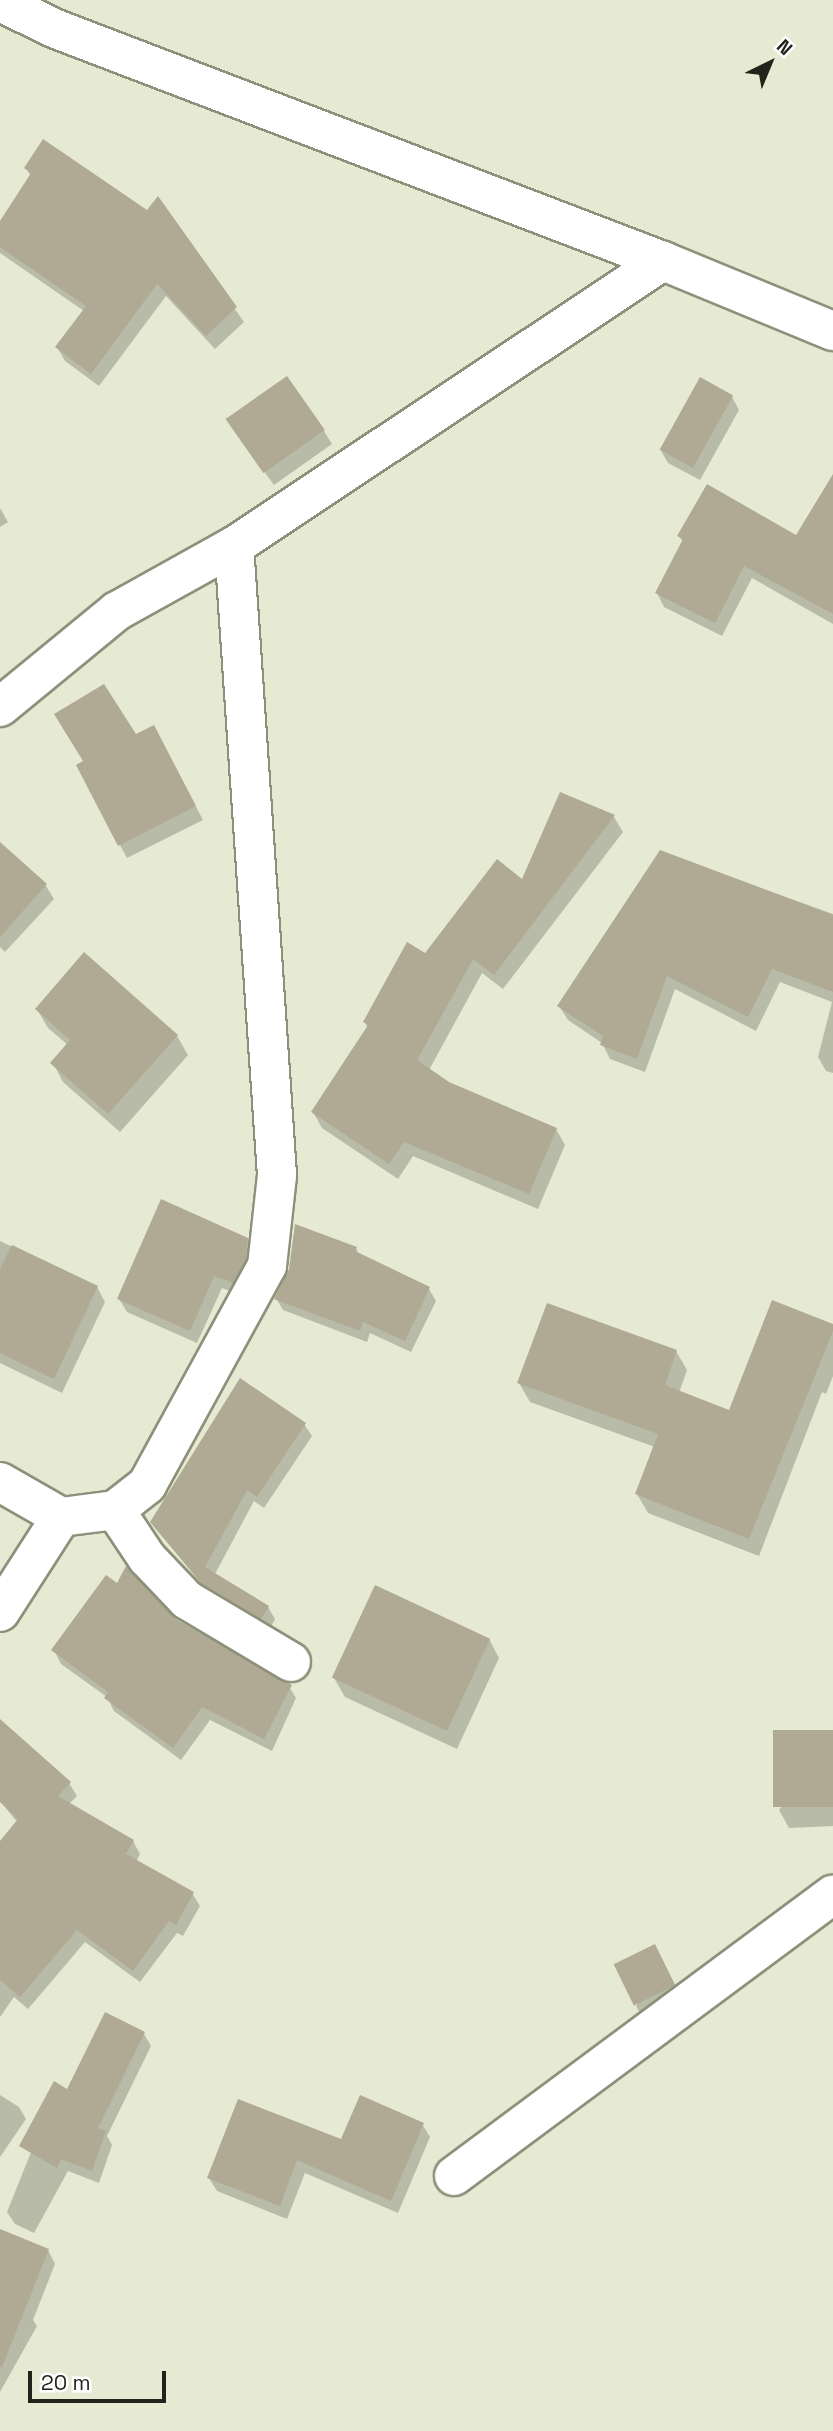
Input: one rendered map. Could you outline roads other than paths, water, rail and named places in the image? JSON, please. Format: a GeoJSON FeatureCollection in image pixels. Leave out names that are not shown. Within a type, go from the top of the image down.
{"type":"FeatureCollection","features":[{"type":"Feature","properties":{"kind":"street"},"geometry":{"type":"LineString","coordinates":[[0,2],[69,34],[663,261],[833,331]]}},
{"type":"Feature","properties":{"kind":"street"},"geometry":{"type":"LineString","coordinates":[[0,707],[117,611],[234,546],[663,261]]}},
{"type":"Feature","properties":{"kind":"street"},"geometry":{"type":"LineString","coordinates":[[0,1482],[61,1517],[115,1510],[148,1485],[267,1266],[277,1175],[234,546]]}},
{"type":"Feature","properties":{"kind":"street"},"geometry":{"type":"LineString","coordinates":[[115,1510],[147,1558],[187,1600],[291,1662]]}},
{"type":"Feature","properties":{"kind":"street"},"geometry":{"type":"LineString","coordinates":[[0,1612],[61,1517]]}},
{"type":"Feature","properties":{"kind":"street"},"geometry":{"type":"LineString","coordinates":[[454,2176],[833,1895]]}}]}
